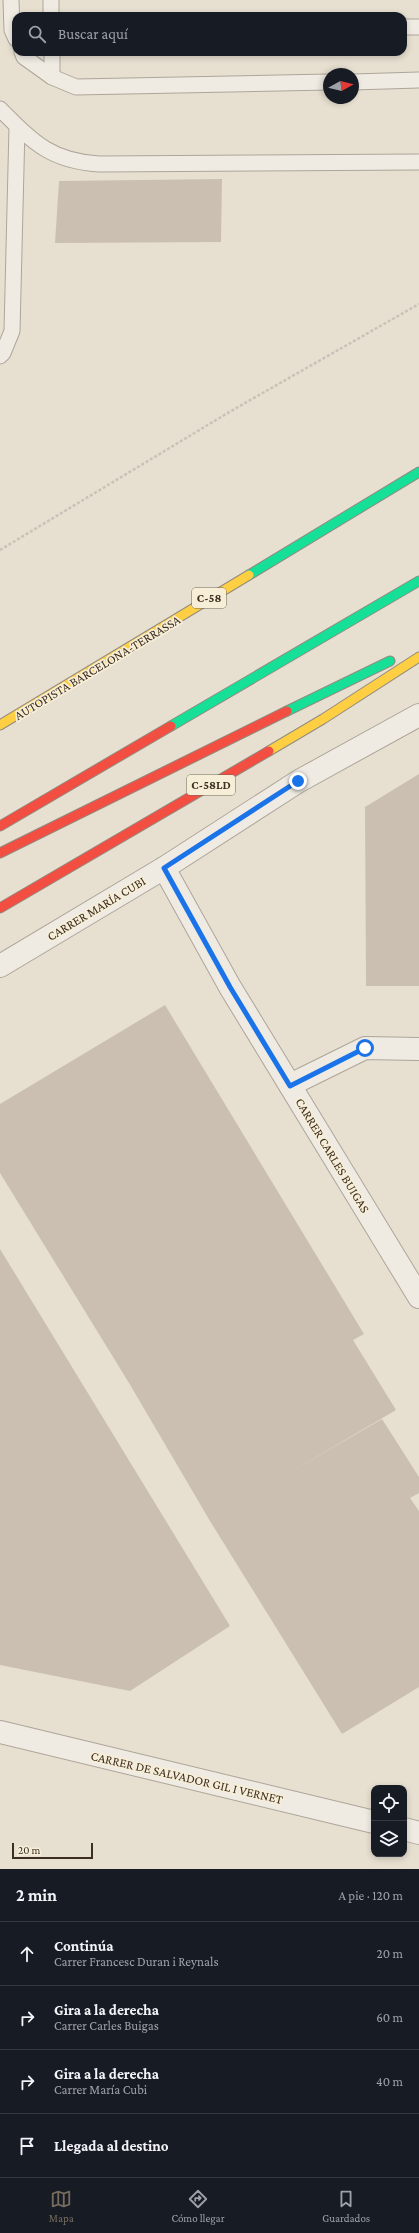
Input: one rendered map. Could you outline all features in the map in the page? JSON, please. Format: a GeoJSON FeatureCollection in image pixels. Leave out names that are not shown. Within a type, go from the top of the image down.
{"type":"FeatureCollection","features":[{"type":"Feature","properties":{"kind":"highway","name":"AUTOPISTA BARCELONA-TERRASSA"},"geometry":{"type":"LineString","coordinates":[[0,725],[419,472]]}},
{"type":"Feature","properties":{"kind":"highway"},"geometry":{"type":"LineString","coordinates":[[0,826],[419,581]]}},
{"type":"Feature","properties":{"kind":"highway","name":"C-58LD"},"geometry":{"type":"LineString","coordinates":[[0,908],[323,719],[417,651]]}},
{"type":"Feature","properties":{"kind":"highway"},"geometry":{"type":"LineString","coordinates":[[0,853],[398,657]]}},
{"type":"Feature","properties":{"kind":"street","name":"CARRER MARÍA CUBI"},"geometry":{"type":"LineString","coordinates":[[0,966],[164,868],[298,781],[419,715]]}},
{"type":"Feature","properties":{"kind":"street","name":"CARRER CARLES BUIGAS"},"geometry":{"type":"LineString","coordinates":[[164,868],[230,987],[419,1297]]}},
{"type":"Feature","properties":{"kind":"street"},"geometry":{"type":"LineString","coordinates":[[290,1086],[365,1048],[419,1049]]}},
{"type":"Feature","properties":{"kind":"street","name":"CARRER DE SALVADOR GIL I VERNET"},"geometry":{"type":"LineString","coordinates":[[0,1732],[371,1821]]}},
{"type":"Feature","properties":{"kind":"street"},"geometry":{"type":"LineString","coordinates":[[407,1830],[419,1833]]}},
{"type":"Feature","properties":{"kind":"lane"},"geometry":{"type":"LineString","coordinates":[[11,0],[12,30]]}},
{"type":"Feature","properties":{"kind":"lane"},"geometry":{"type":"LineString","coordinates":[[51,0],[51,12]]}},
{"type":"Feature","properties":{"kind":"lane"},"geometry":{"type":"LineString","coordinates":[[407,27],[419,27]]}},
{"type":"Feature","properties":{"kind":"lane"},"geometry":{"type":"LineString","coordinates":[[24,56],[52,77],[76,87],[323,82]]}},
{"type":"Feature","properties":{"kind":"lane"},"geometry":{"type":"LineString","coordinates":[[52,56],[52,77]]}},
{"type":"Feature","properties":{"kind":"lane"},"geometry":{"type":"LineString","coordinates":[[359,82],[419,80]]}},
{"type":"Feature","properties":{"kind":"lane"},"geometry":{"type":"LineString","coordinates":[[0,109],[17,128],[55,156],[76,162],[99,164],[419,162]]}},
{"type":"Feature","properties":{"kind":"lane"},"geometry":{"type":"LineString","coordinates":[[0,356],[3,353],[12,331],[17,128]]}},
{"type":"Feature","properties":{"kind":"path"},"geometry":{"type":"LineString","coordinates":[[0,550],[232,411],[419,304]]}},
{"type":"Feature","properties":{"kind":"building"},"geometry":{"type":"Polygon","coordinates":[[[222,179],[221,242],[55,243],[59,181],[222,179]]]}},
{"type":"Feature","properties":{"kind":"building"},"geometry":{"type":"Polygon","coordinates":[[[419,774],[419,986],[366,986],[365,807],[419,774]]]}},
{"type":"Feature","properties":{"kind":"building"},"geometry":{"type":"Polygon","coordinates":[[[165,1005],[364,1334],[353,1340],[396,1410],[289,1473],[382,1419],[419,1477],[419,1493],[410,1498],[419,1511],[419,1687],[342,1734],[210,1521],[129,1383],[0,1173],[0,1104],[165,1005]]]}},
{"type":"Feature","properties":{"kind":"building"},"geometry":{"type":"Polygon","coordinates":[[[0,1249],[230,1626],[130,1691],[0,1665],[0,1249]]]}},
{"type":"Feature","properties":{"kind":"traffic: fast"},"geometry":{"type":"LineString","coordinates":[[249,575],[419,472]]}},
{"type":"Feature","properties":{"kind":"traffic: fast"},"geometry":{"type":"LineString","coordinates":[[171,726],[419,581]]}},
{"type":"Feature","properties":{"kind":"traffic: fast"},"geometry":{"type":"LineString","coordinates":[[287,711],[390,661]]}},
{"type":"Feature","properties":{"kind":"traffic: slow"},"geometry":{"type":"LineString","coordinates":[[0,725],[249,575]]}},
{"type":"Feature","properties":{"kind":"traffic: slow"},"geometry":{"type":"LineString","coordinates":[[269,751],[323,719],[419,657]]}},
{"type":"Feature","properties":{"kind":"traffic: jam"},"geometry":{"type":"LineString","coordinates":[[0,853],[287,711]]}},
{"type":"Feature","properties":{"kind":"traffic: jam"},"geometry":{"type":"LineString","coordinates":[[0,826],[171,726]]}},
{"type":"Feature","properties":{"kind":"traffic: jam"},"geometry":{"type":"LineString","coordinates":[[0,908],[269,751]]}},
{"type":"Feature","properties":{"kind":"route"},"geometry":{"type":"LineString","coordinates":[[298,781],[164,868],[230,987],[290,1086],[365,1048]]}}]}
